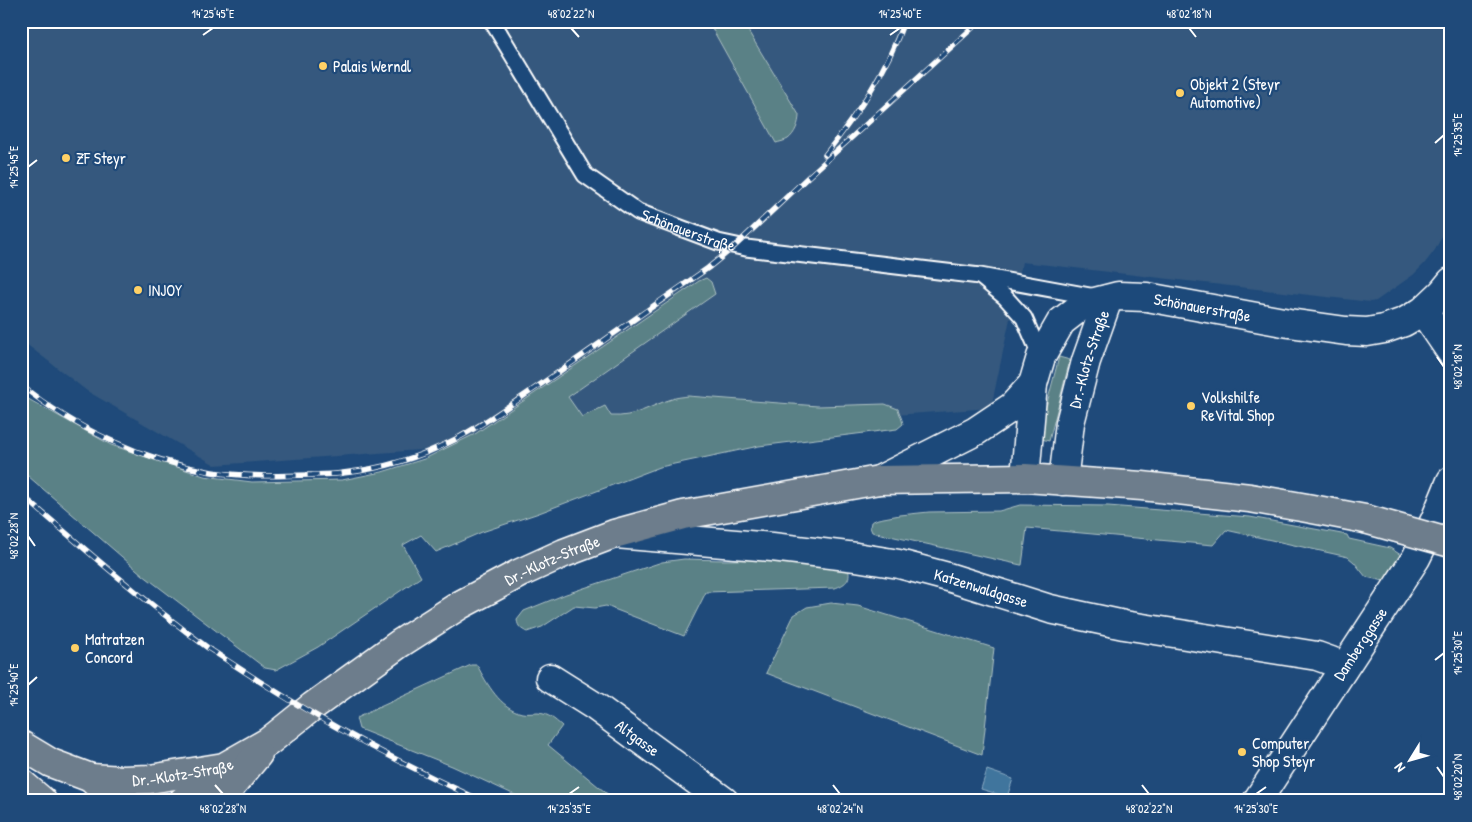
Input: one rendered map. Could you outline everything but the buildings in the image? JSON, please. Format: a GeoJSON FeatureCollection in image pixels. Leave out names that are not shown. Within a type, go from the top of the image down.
{"type":"FeatureCollection","features":[{"type":"Feature","properties":{"kind":"main road"},"geometry":{"type":"LineString","coordinates":[[1025,478],[1142,486],[1250,498],[1365,520],[1451,543]]}},
{"type":"Feature","properties":{"kind":"main road","name":"Dr.-Klotz-Straße"},"geometry":{"type":"LineString","coordinates":[[91,778],[150,779],[224,767],[268,742],[312,706],[399,644],[460,605],[520,573],[564,553],[614,534],[683,515],[880,480],[1025,478]]}},
{"type":"Feature","properties":{"kind":"main road","name":"Dr.-Klotz-Straße"},"geometry":{"type":"LineString","coordinates":[[219,801],[268,742]]}},
{"type":"Feature","properties":{"kind":"main road"},"geometry":{"type":"LineString","coordinates":[[21,745],[51,763],[91,778],[114,801]]}},
{"type":"Feature","properties":{"kind":"main road"},"geometry":{"type":"LineString","coordinates":[[183,801],[224,767]]}},
{"type":"Feature","properties":{"kind":"main road"},"geometry":{"type":"LineString","coordinates":[[21,783],[42,801]]}},
{"type":"Feature","properties":{"kind":"street"},"geometry":{"type":"LineString","coordinates":[[1451,282],[1422,311],[1451,352]]}},
{"type":"Feature","properties":{"kind":"street","name":"Schönauerstraße"},"geometry":{"type":"LineString","coordinates":[[1108,299],[1118,296],[1147,297],[1279,321],[1346,331],[1367,332],[1384,329],[1404,322],[1422,311]]}},
{"type":"Feature","properties":{"kind":"street","name":"Dr.-Klotz-Straße"},"geometry":{"type":"LineString","coordinates":[[1025,478],[1034,384],[1041,356],[1061,322],[1083,305],[1108,299]]}},
{"type":"Feature","properties":{"kind":"street","name":"Dr.-Klotz-Straße"},"geometry":{"type":"LineString","coordinates":[[1063,481],[1070,423],[1086,361],[1108,299]]}},
{"type":"Feature","properties":{"kind":"street","name":"Dr.-Klotz-Straße"},"geometry":{"type":"LineString","coordinates":[[880,480],[976,431],[1012,407],[1034,384]]}},
{"type":"Feature","properties":{"kind":"street","name":"Damberggasse"},"geometry":{"type":"LineString","coordinates":[[1257,801],[1416,558],[1451,482]]}},
{"type":"Feature","properties":{"kind":"street","name":"Katzenwaldgasse"},"geometry":{"type":"LineString","coordinates":[[614,534],[772,547],[899,564],[948,577],[1050,609],[1124,625],[1317,656],[1331,661],[1343,669]]}},
{"type":"Feature","properties":{"kind":"street","name":"Altgasse"},"geometry":{"type":"LineString","coordinates":[[550,678],[596,707],[724,801]]}},
{"type":"Feature","properties":{"kind":"lane","name":"Schönauerstraße"},"geometry":{"type":"LineString","coordinates":[[492,21],[586,174],[638,212],[718,242],[746,248],[980,276],[1108,299]]}},
{"type":"Feature","properties":{"kind":"lane"},"geometry":{"type":"LineString","coordinates":[[730,258],[746,248]]}},
{"type":"Feature","properties":{"kind":"lane"},"geometry":{"type":"LineString","coordinates":[[980,276],[1024,318],[1041,356]]}},
{"type":"Feature","properties":{"kind":"shaded area"},"geometry":{"type":"Polygon","coordinates":[[[21,21],[1451,21],[1451,210],[1443,234],[1435,250],[1425,263],[1413,275],[1376,301],[1370,302],[1022,262],[991,408],[215,465],[87,391],[21,340],[21,21]]]}},
{"type":"Feature","properties":{"kind":"shaded area"},"geometry":{"type":"Polygon","coordinates":[[[987,770],[1013,779],[1007,797],[981,789],[987,770]]]}},
{"type":"Feature","properties":{"kind":"green space"},"geometry":{"type":"Polygon","coordinates":[[[708,21],[742,21],[799,115],[796,128],[788,139],[776,143],[708,21]]]}},
{"type":"Feature","properties":{"kind":"green space"},"geometry":{"type":"Polygon","coordinates":[[[706,278],[711,282],[715,294],[568,397],[582,417],[605,406],[611,416],[628,415],[674,398],[688,396],[818,406],[885,404],[898,409],[903,424],[897,429],[759,446],[660,467],[539,513],[482,532],[436,552],[421,535],[403,545],[421,577],[318,647],[276,670],[265,668],[143,575],[21,470],[21,395],[111,445],[204,476],[252,482],[342,480],[382,472],[424,459],[475,434],[706,278]]]}},
{"type":"Feature","properties":{"kind":"green space"},"geometry":{"type":"Polygon","coordinates":[[[1059,357],[1070,360],[1049,441],[1038,438],[1059,357]]]}},
{"type":"Feature","properties":{"kind":"green space"},"geometry":{"type":"Polygon","coordinates":[[[1020,505],[1108,506],[1250,517],[1347,535],[1349,539],[1390,548],[1404,557],[1389,582],[1366,577],[1348,557],[1226,530],[1213,545],[1027,528],[1021,565],[872,532],[870,527],[871,522],[878,519],[900,515],[929,512],[999,511],[1020,505]]]}},
{"type":"Feature","properties":{"kind":"green space"},"geometry":{"type":"Polygon","coordinates":[[[684,559],[806,559],[848,569],[849,576],[844,584],[835,588],[706,592],[684,636],[606,606],[595,608],[574,606],[542,627],[527,632],[521,629],[518,624],[517,620],[524,611],[566,594],[662,562],[684,559]]]}},
{"type":"Feature","properties":{"kind":"green space"},"geometry":{"type":"Polygon","coordinates":[[[831,603],[858,606],[994,648],[982,755],[766,673],[794,615],[807,607],[831,603]]]}},
{"type":"Feature","properties":{"kind":"green space"},"geometry":{"type":"Polygon","coordinates":[[[471,665],[477,665],[495,694],[507,706],[522,713],[545,714],[562,726],[548,745],[616,801],[528,801],[452,766],[359,729],[356,718],[471,665]]]}},
{"type":"Feature","properties":{"kind":"railway"},"geometry":{"type":"LineString","coordinates":[[825,155],[880,75],[904,21]]}},
{"type":"Feature","properties":{"kind":"railway"},"geometry":{"type":"LineString","coordinates":[[21,385],[63,415],[111,440],[161,460],[212,472],[262,476],[335,474],[387,465],[429,451],[456,439],[491,418],[708,268],[735,246],[980,21]]}},
{"type":"Feature","properties":{"kind":"railway"},"geometry":{"type":"LineString","coordinates":[[21,494],[136,592],[208,648],[340,730],[396,760],[482,801]]}},
{"type":"Feature","properties":{"kind":"place","name":"Palais Werndl"},"geometry":{"type":"Point","coordinates":[323,66]}},
{"type":"Feature","properties":{"kind":"place","name":"Objekt 2 (Steyr Automotive)"},"geometry":{"type":"Point","coordinates":[1180,93]}},
{"type":"Feature","properties":{"kind":"place","name":"ZF Steyr"},"geometry":{"type":"Point","coordinates":[66,158]}},
{"type":"Feature","properties":{"kind":"place","name":"INJOY"},"geometry":{"type":"Point","coordinates":[138,290]}},
{"type":"Feature","properties":{"kind":"place","name":"Volkshilfe ReVital Shop"},"geometry":{"type":"Point","coordinates":[1191,406]}},
{"type":"Feature","properties":{"kind":"place","name":"Matratzen Concord"},"geometry":{"type":"Point","coordinates":[75,648]}},
{"type":"Feature","properties":{"kind":"place","name":"Computer Shop Steyr"},"geometry":{"type":"Point","coordinates":[1242,752]}}]}
